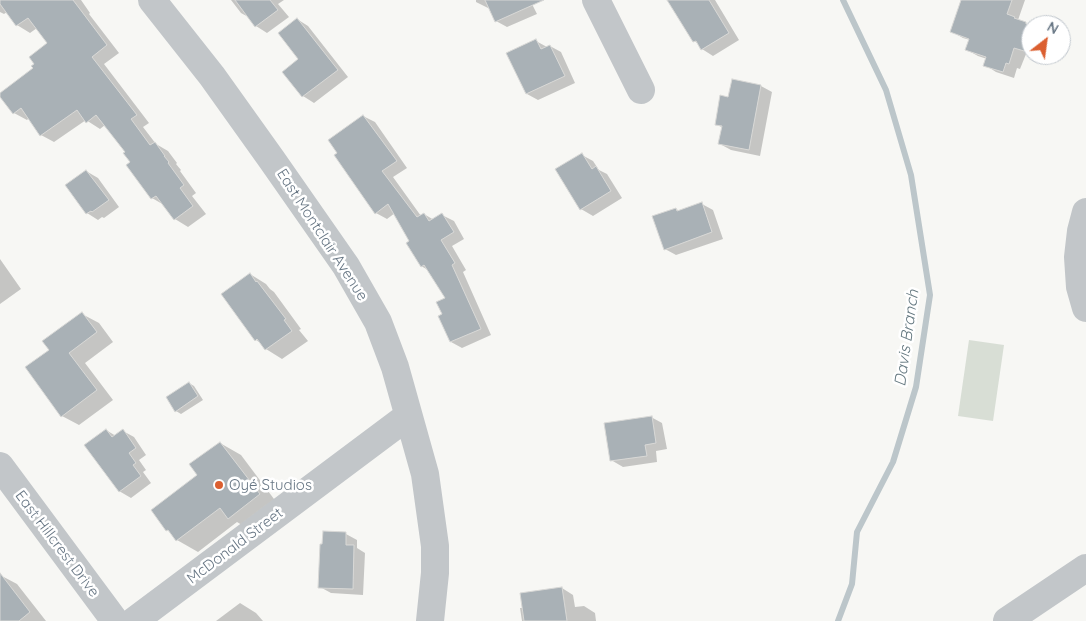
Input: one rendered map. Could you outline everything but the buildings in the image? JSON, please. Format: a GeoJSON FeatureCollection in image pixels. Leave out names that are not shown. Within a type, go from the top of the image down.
{"type":"FeatureCollection","features":[{"type":"Feature","properties":{"kind":"street","name":"East Montclair Avenue"},"geometry":{"type":"LineString","coordinates":[[152,0],[212,76],[272,160],[346,266],[378,322],[395,367],[424,474],[435,546],[436,573],[430,621]]}},
{"type":"Feature","properties":{"kind":"street"},"geometry":{"type":"LineString","coordinates":[[596,0],[641,90]]}},
{"type":"Feature","properties":{"kind":"street"},"geometry":{"type":"LineString","coordinates":[[1086,212],[1081,231],[1078,257],[1080,287],[1086,308]]}},
{"type":"Feature","properties":{"kind":"street","name":"McDonald Street"},"geometry":{"type":"LineString","coordinates":[[134,621],[408,416]]}},
{"type":"Feature","properties":{"kind":"street","name":"East Hillcrest Drive"},"geometry":{"type":"LineString","coordinates":[[0,466],[115,621]]}},
{"type":"Feature","properties":{"kind":"street"},"geometry":{"type":"LineString","coordinates":[[1007,621],[1086,568]]}},
{"type":"Feature","properties":{"kind":"shaded area"},"geometry":{"type":"Polygon","coordinates":[[[969,340],[1004,345],[993,421],[958,416],[969,340]]]}},
{"type":"Feature","properties":{"kind":"waterway","name":"Davis Branch"},"geometry":{"type":"LineString","coordinates":[[838,621],[852,584],[857,532],[893,462],[916,387],[930,295],[911,175],[886,90],[843,0]]}},
{"type":"Feature","properties":{"kind":"place","name":"Oyé Studios"},"geometry":{"type":"Point","coordinates":[219,485]}}]}
